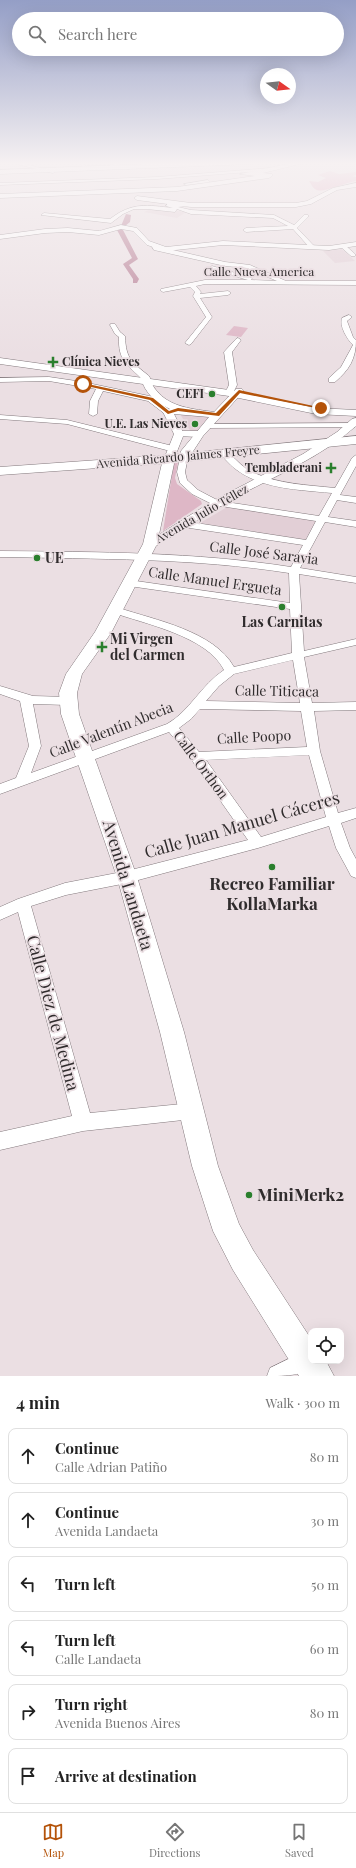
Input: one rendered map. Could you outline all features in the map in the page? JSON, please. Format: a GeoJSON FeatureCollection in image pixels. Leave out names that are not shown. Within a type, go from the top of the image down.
{"type":"FeatureCollection","features":[{"type":"Feature","properties":{"kind":"main road"},"geometry":{"type":"LineString","coordinates":[[0,357],[234,392],[313,407],[356,410]]}},
{"type":"Feature","properties":{"kind":"main road"},"geometry":{"type":"LineString","coordinates":[[0,360],[146,379]]}},
{"type":"Feature","properties":{"kind":"main road"},"geometry":{"type":"LineString","coordinates":[[234,392],[316,411],[356,413]]}},
{"type":"Feature","properties":{"kind":"main road","name":"Avenida Ricardo Jaimes Freyre"},"geometry":{"type":"LineString","coordinates":[[0,471],[176,455],[225,454],[356,440]]}},
{"type":"Feature","properties":{"kind":"main road","name":"Avenida Landaeta"},"geometry":{"type":"LineString","coordinates":[[176,455],[147,550],[103,633],[74,674],[70,686],[68,701],[70,714],[127,877],[172,1032],[205,1166],[227,1231],[243,1260],[313,1368]]}},
{"type":"Feature","properties":{"kind":"street"},"geometry":{"type":"LineString","coordinates":[[0,237],[54,230],[102,232],[122,226]]}},
{"type":"Feature","properties":{"kind":"street"},"geometry":{"type":"LineString","coordinates":[[124,226],[135,229],[147,243],[153,246],[153,248],[220,263],[248,266],[282,280],[285,283]]}},
{"type":"Feature","properties":{"kind":"street"},"geometry":{"type":"LineString","coordinates":[[246,230],[294,227],[312,247]]}},
{"type":"Feature","properties":{"kind":"street"},"geometry":{"type":"LineString","coordinates":[[153,246],[180,249],[207,244],[223,243],[312,247],[344,247],[356,244]]}},
{"type":"Feature","properties":{"kind":"street"},"geometry":{"type":"LineString","coordinates":[[344,247],[353,255]]}},
{"type":"Feature","properties":{"kind":"street"},"geometry":{"type":"LineString","coordinates":[[209,267],[261,283]]}},
{"type":"Feature","properties":{"kind":"street","name":"Calle Nueva America"},"geometry":{"type":"LineString","coordinates":[[163,290],[191,284],[210,282],[356,284]]}},
{"type":"Feature","properties":{"kind":"street"},"geometry":{"type":"LineString","coordinates":[[189,343],[209,317],[207,309],[196,296],[198,292],[191,284]]}},
{"type":"Feature","properties":{"kind":"street"},"geometry":{"type":"LineString","coordinates":[[196,296],[228,293]]}},
{"type":"Feature","properties":{"kind":"street"},"geometry":{"type":"LineString","coordinates":[[332,380],[341,374],[348,365],[356,345],[350,338],[344,321],[344,319],[349,317]]}},
{"type":"Feature","properties":{"kind":"street"},"geometry":{"type":"LineString","coordinates":[[113,325],[122,336],[122,350],[127,361],[146,379],[148,386],[156,395],[171,406],[182,410]]}},
{"type":"Feature","properties":{"kind":"street"},"geometry":{"type":"LineString","coordinates":[[0,417],[67,422],[176,455],[185,452],[217,415],[234,392],[228,352],[238,340]]}},
{"type":"Feature","properties":{"kind":"street"},"geometry":{"type":"LineString","coordinates":[[0,380],[49,379],[151,399],[168,412],[179,434],[199,434]]}},
{"type":"Feature","properties":{"kind":"street"},"geometry":{"type":"LineString","coordinates":[[93,414],[94,401],[100,388]]}},
{"type":"Feature","properties":{"kind":"street"},"geometry":{"type":"LineString","coordinates":[[168,412],[182,410],[217,415]]}},
{"type":"Feature","properties":{"kind":"street"},"geometry":{"type":"LineString","coordinates":[[207,426],[354,423]]}},
{"type":"Feature","properties":{"kind":"street","name":"Avenida Julio Téllez"},"geometry":{"type":"LineString","coordinates":[[147,550],[183,524],[217,503],[314,453],[331,442],[354,423]]}},
{"type":"Feature","properties":{"kind":"street","name":"Avenida Landaeta"},"geometry":{"type":"LineString","coordinates":[[176,455],[179,434]]}},
{"type":"Feature","properties":{"kind":"street"},"geometry":{"type":"LineString","coordinates":[[225,454],[237,468],[260,480],[335,494],[356,500]]}},
{"type":"Feature","properties":{"kind":"street"},"geometry":{"type":"LineString","coordinates":[[176,455],[183,481],[195,492],[217,503],[321,520],[356,524]]}},
{"type":"Feature","properties":{"kind":"street"},"geometry":{"type":"LineString","coordinates":[[356,458],[352,473],[335,494],[294,570],[298,654],[314,751],[333,819],[344,848],[356,872]]}},
{"type":"Feature","properties":{"kind":"street"},"geometry":{"type":"LineString","coordinates":[[183,524],[308,543]]}},
{"type":"Feature","properties":{"kind":"street","name":"Calle José Saravia"},"geometry":{"type":"LineString","coordinates":[[0,554],[147,550],[240,562],[356,580]]}},
{"type":"Feature","properties":{"kind":"street","name":"Calle Manuel Ergueta"},"geometry":{"type":"LineString","coordinates":[[129,583],[296,607]]}},
{"type":"Feature","properties":{"kind":"street"},"geometry":{"type":"LineString","coordinates":[[115,610],[192,638],[206,645],[217,652],[226,661],[230,671]]}},
{"type":"Feature","properties":{"kind":"street","name":"Calle Valentín Abecia"},"geometry":{"type":"LineString","coordinates":[[0,790],[86,757],[171,727],[183,721],[219,679],[230,671],[298,654],[356,642]]}},
{"type":"Feature","properties":{"kind":"street"},"geometry":{"type":"LineString","coordinates":[[0,690],[26,700],[41,702],[68,701]]}},
{"type":"Feature","properties":{"kind":"street"},"geometry":{"type":"LineString","coordinates":[[21,781],[32,758],[35,746],[26,700]]}},
{"type":"Feature","properties":{"kind":"street","name":"Calle Titicaca"},"geometry":{"type":"LineString","coordinates":[[197,705],[306,707],[356,706]]}},
{"type":"Feature","properties":{"kind":"street","name":"Calle Orthon"},"geometry":{"type":"LineString","coordinates":[[171,727],[196,756],[258,843]]}},
{"type":"Feature","properties":{"kind":"street","name":"Calle Poopo"},"geometry":{"type":"LineString","coordinates":[[196,756],[314,751]]}},
{"type":"Feature","properties":{"kind":"street","name":"Calle Juan Manuel Cáceres"},"geometry":{"type":"LineString","coordinates":[[0,914],[23,903],[65,889],[127,877],[258,843],[356,813]]}},
{"type":"Feature","properties":{"kind":"street","name":"Calle Diez de Medina"},"geometry":{"type":"LineString","coordinates":[[23,903],[83,1122]]}},
{"type":"Feature","properties":{"kind":"street"},"geometry":{"type":"LineString","coordinates":[[0,1141],[83,1122],[192,1111]]}},
{"type":"Feature","properties":{"kind":"street"},"geometry":{"type":"LineString","coordinates":[[278,1376],[313,1368]]}},
{"type":"Feature","properties":{"kind":"shaded area"},"geometry":{"type":"Polygon","coordinates":[[[342,249],[355,261],[335,263],[323,251],[342,249]]]}},
{"type":"Feature","properties":{"kind":"shaded area"},"geometry":{"type":"Polygon","coordinates":[[[234,326],[248,328],[241,337],[226,335],[234,326]]]}},
{"type":"Feature","properties":{"kind":"shaded area","name":"U.E. Las Nieves"},"geometry":{"type":"Polygon","coordinates":[[[180,414],[212,416],[197,432],[191,432],[180,414]]]}},
{"type":"Feature","properties":{"kind":"shaded area"},"geometry":{"type":"Polygon","coordinates":[[[178,462],[175,478],[177,484],[201,501],[202,504],[163,531],[174,463],[178,462]]]}},
{"type":"Feature","properties":{"kind":"shaded area"},"geometry":{"type":"Polygon","coordinates":[[[229,506],[317,521],[305,540],[200,523],[229,506]]]}},
{"type":"Feature","properties":{"kind":"waterway"},"geometry":{"type":"LineString","coordinates":[[120,230],[135,259],[126,264],[136,279],[135,282]]}},
{"type":"Feature","properties":{"kind":"place","name":"Clínica Nieves"},"geometry":{"type":"Point","coordinates":[53,362]}},
{"type":"Feature","properties":{"kind":"place","name":"CEFI"},"geometry":{"type":"Point","coordinates":[212,394]}},
{"type":"Feature","properties":{"kind":"place","name":"U.E. Las Nieves"},"geometry":{"type":"Point","coordinates":[195,424]}},
{"type":"Feature","properties":{"kind":"place","name":"Tembladerani"},"geometry":{"type":"Point","coordinates":[331,468]}},
{"type":"Feature","properties":{"kind":"place","name":"UE"},"geometry":{"type":"Point","coordinates":[37,558]}},
{"type":"Feature","properties":{"kind":"place","name":"Las Carnitas"},"geometry":{"type":"Point","coordinates":[282,607]}},
{"type":"Feature","properties":{"kind":"place","name":"Mi Virgen del Carmen"},"geometry":{"type":"Point","coordinates":[102,647]}},
{"type":"Feature","properties":{"kind":"place","name":"Recreo Familiar KollaMarka"},"geometry":{"type":"Point","coordinates":[272,867]}},
{"type":"Feature","properties":{"kind":"place","name":"MiniMerk2"},"geometry":{"type":"Point","coordinates":[249,1195]}},
{"type":"Feature","properties":{"kind":"route"},"geometry":{"type":"LineString","coordinates":[[83,384],[151,399],[168,412],[178,410],[217,415],[239,392],[321,408]]}}]}
